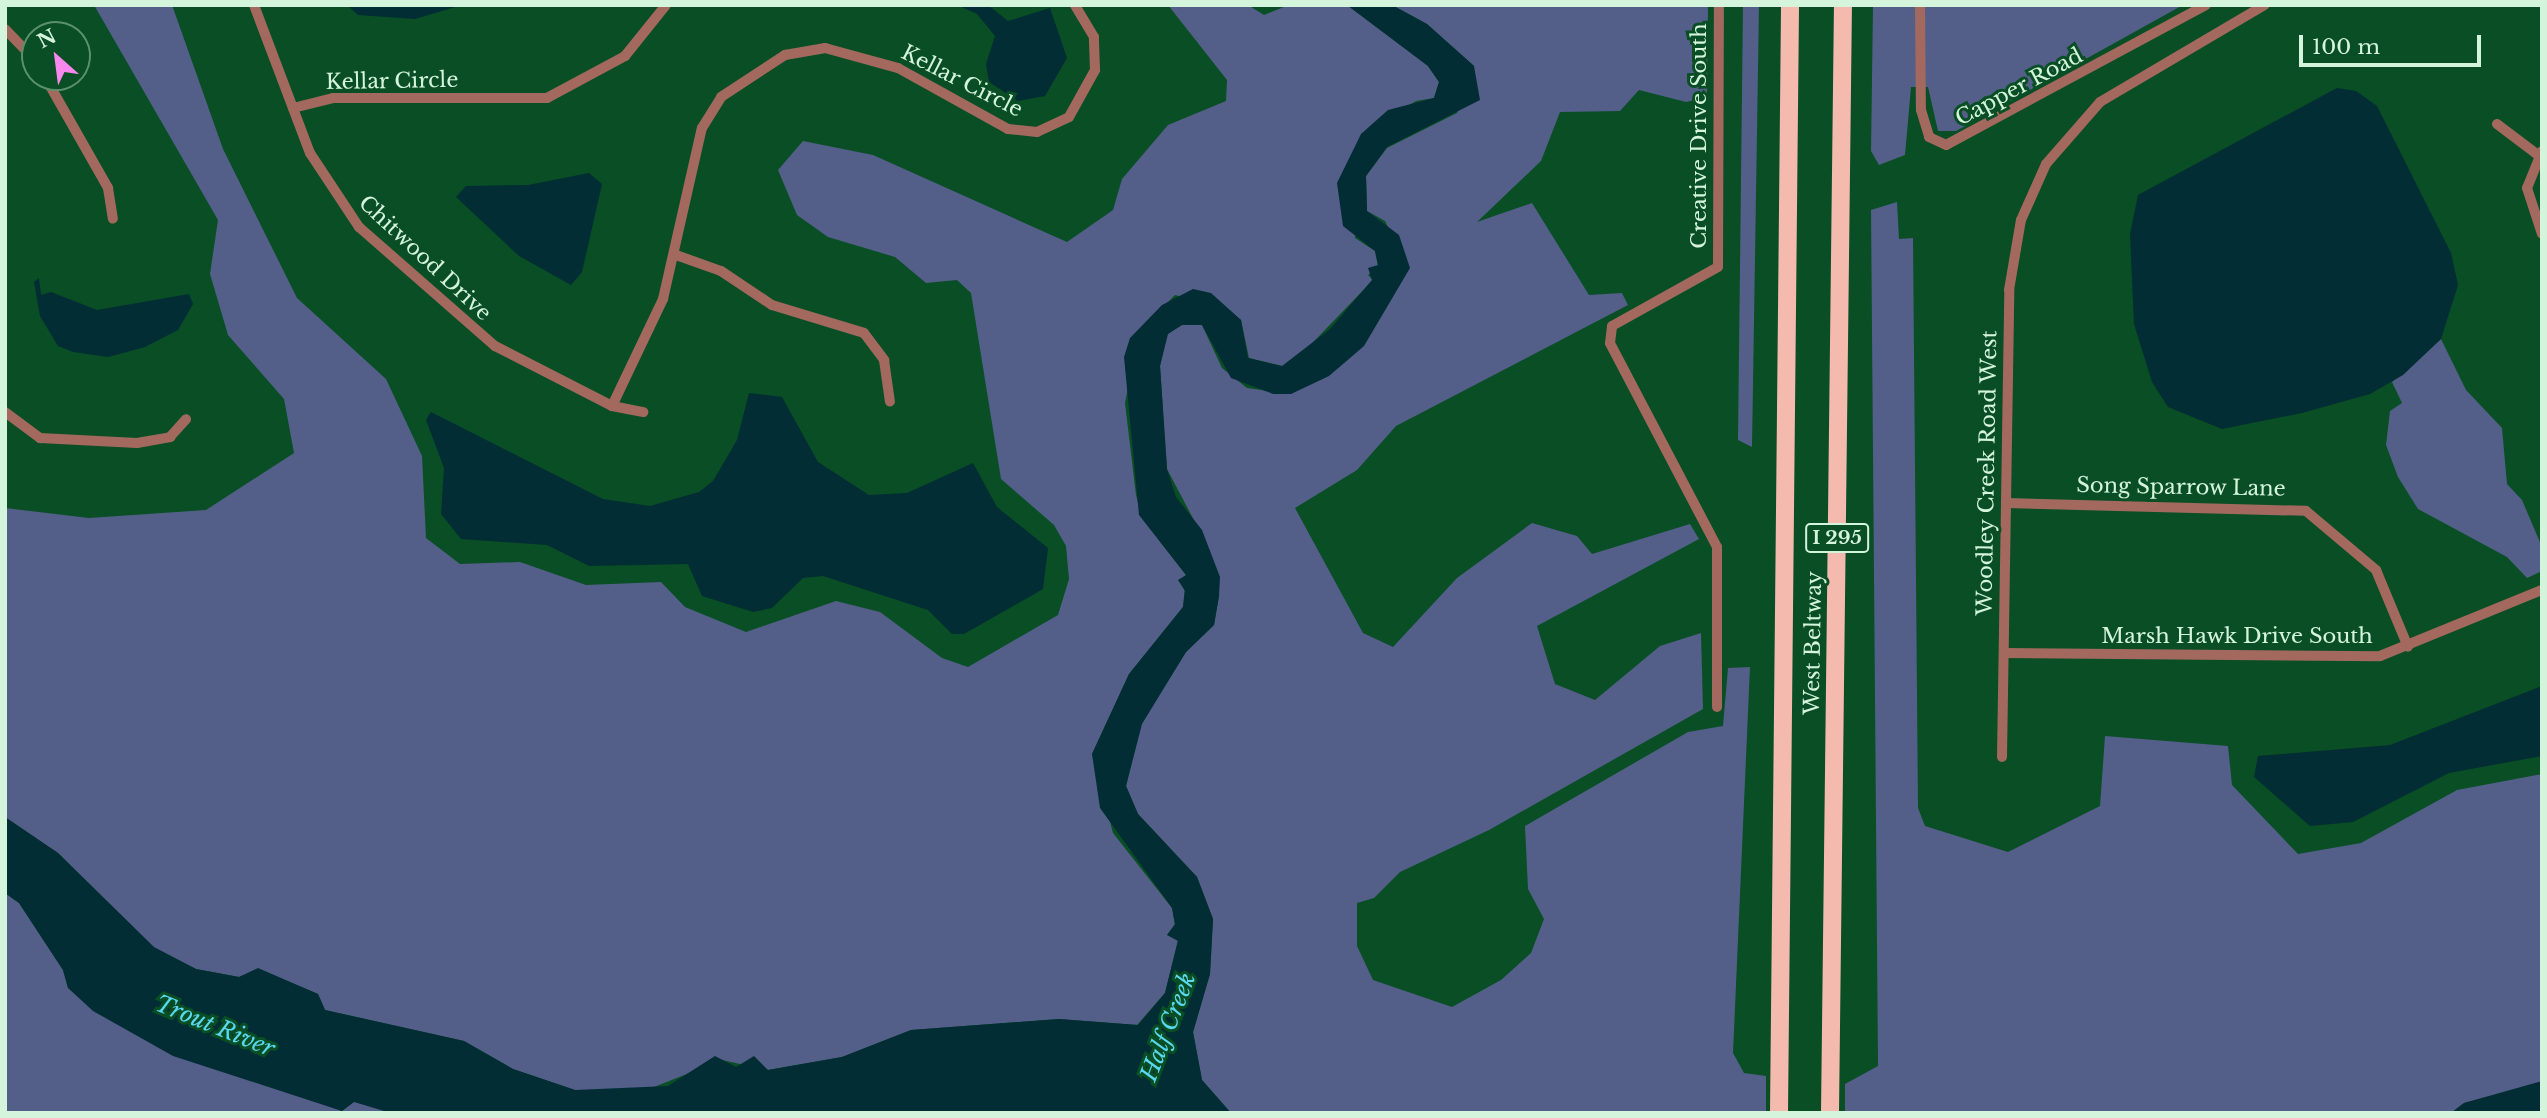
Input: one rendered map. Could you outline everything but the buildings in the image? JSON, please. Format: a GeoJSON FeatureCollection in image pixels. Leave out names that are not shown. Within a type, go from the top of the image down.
{"type":"FeatureCollection","features":[{"type":"Feature","properties":{"kind":"highway","name":"West Beltway"},"geometry":{"type":"LineString","coordinates":[[1779,1113],[1790,5]]}},
{"type":"Feature","properties":{"kind":"highway","name":"West Beltway"},"geometry":{"type":"LineString","coordinates":[[1830,1113],[1843,5]]}},
{"type":"Feature","properties":{"kind":"street","name":"Chitwood Drive"},"geometry":{"type":"LineString","coordinates":[[254,5],[319,172],[359,227],[479,336],[612,406],[643,412]]}},
{"type":"Feature","properties":{"kind":"street","name":"Kellar Circle"},"geometry":{"type":"LineString","coordinates":[[293,108],[333,98],[547,98],[625,55],[666,5]]}},
{"type":"Feature","properties":{"kind":"street","name":"Kellar Circle"},"geometry":{"type":"LineString","coordinates":[[612,406],[650,331],[676,255],[706,116],[721,97],[785,55],[825,48],[898,68],[1008,129],[1037,132],[1069,117],[1095,70],[1094,37],[1076,5]]}},
{"type":"Feature","properties":{"kind":"street","name":"Creative Drive South"},"geometry":{"type":"LineString","coordinates":[[1717,707],[1717,547],[1610,344],[1612,326],[1718,267],[1719,5]]}},
{"type":"Feature","properties":{"kind":"street","name":"Capper Road"},"geometry":{"type":"LineString","coordinates":[[1920,5],[1924,125],[1934,143],[1946,145],[2206,5]]}},
{"type":"Feature","properties":{"kind":"street","name":"Woodley Creek Road West"},"geometry":{"type":"LineString","coordinates":[[2002,757],[2011,265],[2031,192],[2062,141],[2100,102],[2265,5]]}},
{"type":"Feature","properties":{"kind":"street"},"geometry":{"type":"LineString","coordinates":[[5,29],[21,46]]}},
{"type":"Feature","properties":{"kind":"street"},"geometry":{"type":"LineString","coordinates":[[53,91],[107,188],[113,219]]}},
{"type":"Feature","properties":{"kind":"street"},"geometry":{"type":"LineString","coordinates":[[2497,124],[2540,153],[2527,195],[2542,233]]}},
{"type":"Feature","properties":{"kind":"street"},"geometry":{"type":"LineString","coordinates":[[676,255],[721,271],[772,305],[864,333],[884,360],[890,402]]}},
{"type":"Feature","properties":{"kind":"street"},"geometry":{"type":"LineString","coordinates":[[5,411],[40,438],[137,443],[170,437],[186,419]]}},
{"type":"Feature","properties":{"kind":"street","name":"Song Sparrow Lane"},"geometry":{"type":"LineString","coordinates":[[2006,503],[2306,511],[2321,517],[2376,570],[2408,647]]}},
{"type":"Feature","properties":{"kind":"street","name":"Marsh Hawk Drive South"},"geometry":{"type":"LineString","coordinates":[[2004,653],[2359,659],[2408,647],[2542,590]]}},
{"type":"Feature","properties":{"kind":"shaded area"},"geometry":{"type":"Polygon","coordinates":[[[94,5],[172,5],[223,149],[297,298],[386,379],[422,456],[426,538],[460,564],[520,562],[586,585],[661,582],[685,607],[746,632],[836,601],[880,612],[942,658],[968,667],[1058,615],[1069,579],[1066,546],[1054,525],[1001,479],[971,293],[957,280],[926,283],[895,257],[828,237],[797,215],[778,170],[803,141],[873,155],[1067,242],[1113,210],[1122,179],[1168,125],[1226,101],[1227,80],[1168,5],[1248,5],[1264,15],[1289,5],[1347,5],[1428,66],[1439,82],[1434,98],[1416,101],[1361,134],[1355,238],[1375,251],[1378,266],[1368,275],[1373,280],[1295,361],[1282,366],[1249,358],[1241,320],[1229,310],[1175,295],[1139,331],[1125,403],[1136,495],[1142,518],[1186,575],[1183,607],[1129,674],[1092,754],[1113,833],[1172,908],[1175,925],[1167,935],[1178,940],[1165,993],[1137,1025],[1059,1019],[911,1030],[842,1057],[768,1070],[722,1060],[644,1091],[575,1090],[513,1069],[464,1041],[325,1010],[318,994],[258,969],[239,977],[196,969],[154,948],[58,853],[5,817],[5,508],[89,518],[206,510],[294,453],[284,399],[228,335],[210,274],[218,220],[94,5]]]}},
{"type":"Feature","properties":{"kind":"shaded area"},"geometry":{"type":"Polygon","coordinates":[[[1392,5],[1708,5],[1707,97],[1686,102],[1639,90],[1620,111],[1560,112],[1541,161],[1477,222],[1532,203],[1589,295],[1622,293],[1628,305],[1396,426],[1357,470],[1295,508],[1363,633],[1393,647],[1457,578],[1532,523],[1577,536],[1592,554],[1690,524],[1699,539],[1537,626],[1555,684],[1595,700],[1660,646],[1701,633],[1703,709],[1489,830],[1400,872],[1374,898],[1357,903],[1357,946],[1373,980],[1452,1007],[1501,980],[1531,953],[1544,919],[1528,889],[1525,826],[1688,732],[1723,726],[1728,668],[1750,667],[1733,1053],[1744,1073],[1766,1076],[1766,1113],[1231,1113],[1202,1080],[1193,1032],[1210,974],[1213,919],[1197,877],[1138,814],[1126,786],[1141,724],[1186,652],[1214,625],[1219,596],[1206,543],[1167,469],[1160,366],[1167,334],[1182,325],[1202,325],[1222,368],[1247,388],[1291,394],[1409,268],[1385,221],[1367,211],[1366,176],[1387,148],[1457,113],[1474,66],[1427,24],[1392,5]]]}},
{"type":"Feature","properties":{"kind":"shaded area"},"geometry":{"type":"Polygon","coordinates":[[[1743,5],[1759,5],[1752,447],[1738,440],[1743,5]]]}},
{"type":"Feature","properties":{"kind":"shaded area"},"geometry":{"type":"Polygon","coordinates":[[[1873,5],[2183,5],[1956,131],[1938,131],[1928,87],[1911,87],[1905,155],[1879,165],[1871,151],[1873,5]]]}},
{"type":"Feature","properties":{"kind":"shaded area"},"geometry":{"type":"Polygon","coordinates":[[[1897,202],[1899,239],[1913,238],[1918,808],[1925,826],[2008,852],[2100,806],[2105,736],[2228,746],[2232,785],[2298,854],[2361,843],[2457,790],[2542,774],[2540,1084],[2464,1103],[2451,1113],[1845,1113],[1845,1084],[1878,1066],[1871,210],[1897,202]]]}},
{"type":"Feature","properties":{"kind":"shaded area"},"geometry":{"type":"Polygon","coordinates":[[[2441,339],[2466,390],[2502,428],[2507,484],[2522,500],[2542,547],[2542,571],[2527,578],[2507,557],[2418,509],[2398,477],[2386,445],[2390,411],[2402,403],[2392,382],[2441,339]]]}},
{"type":"Feature","properties":{"kind":"shaded area"},"geometry":{"type":"Polygon","coordinates":[[[5,893],[19,903],[63,970],[68,988],[277,1087],[342,1111],[354,1101],[391,1113],[5,1113],[5,893]]]}},
{"type":"Feature","properties":{"kind":"water"},"geometry":{"type":"Polygon","coordinates":[[[347,5],[462,5],[415,19],[358,15],[347,5]]]}},
{"type":"Feature","properties":{"kind":"water"},"geometry":{"type":"Polygon","coordinates":[[[957,5],[988,5],[1008,21],[1050,8],[1067,58],[1045,96],[1018,101],[989,82],[986,64],[995,36],[977,14],[957,5]]]}},
{"type":"Feature","properties":{"kind":"water"},"geometry":{"type":"Polygon","coordinates":[[[1347,5],[1392,5],[1427,24],[1474,66],[1480,100],[1387,147],[1366,176],[1367,211],[1399,235],[1410,268],[1364,346],[1329,376],[1291,394],[1273,394],[1231,378],[1202,325],[1182,325],[1168,334],[1160,366],[1167,469],[1176,497],[1202,530],[1220,577],[1219,596],[1214,625],[1186,652],[1142,724],[1126,786],[1138,814],[1197,877],[1213,919],[1210,974],[1193,1032],[1202,1080],[1231,1113],[391,1113],[354,1102],[342,1111],[173,1056],[93,1011],[68,988],[63,970],[19,903],[5,893],[5,817],[58,853],[154,947],[196,969],[239,977],[258,968],[318,994],[325,1010],[464,1041],[513,1069],[575,1090],[668,1086],[715,1056],[736,1067],[754,1056],[768,1070],[842,1057],[911,1030],[1059,1019],[1138,1025],[1165,993],[1178,941],[1167,935],[1175,924],[1172,908],[1100,808],[1092,754],[1129,674],[1183,607],[1185,591],[1178,580],[1186,575],[1139,515],[1124,357],[1130,338],[1162,305],[1193,289],[1211,293],[1241,320],[1248,358],[1282,366],[1330,329],[1372,280],[1368,268],[1378,265],[1375,251],[1343,226],[1337,183],[1361,134],[1388,110],[1434,98],[1439,82],[1428,66],[1347,5]]]}},
{"type":"Feature","properties":{"kind":"water"},"geometry":{"type":"Polygon","coordinates":[[[2337,88],[2356,91],[2377,106],[2451,253],[2458,285],[2441,339],[2403,375],[2370,394],[2302,413],[2222,429],[2168,407],[2152,382],[2134,324],[2130,234],[2138,195],[2337,88]]]}},
{"type":"Feature","properties":{"kind":"water"},"geometry":{"type":"Polygon","coordinates":[[[589,173],[602,184],[582,272],[571,285],[519,256],[456,197],[466,186],[528,185],[589,173]]]}},
{"type":"Feature","properties":{"kind":"water"},"geometry":{"type":"Polygon","coordinates":[[[39,278],[41,295],[51,292],[97,310],[189,294],[193,304],[178,330],[145,347],[108,357],[73,352],[58,346],[40,316],[34,282],[39,278]]]}},
{"type":"Feature","properties":{"kind":"water"},"geometry":{"type":"Polygon","coordinates":[[[749,393],[782,397],[818,462],[869,495],[907,493],[973,463],[997,507],[1048,548],[1043,589],[964,634],[952,634],[928,610],[823,576],[803,578],[772,608],[753,612],[702,596],[688,564],[589,566],[547,545],[461,539],[441,514],[444,468],[426,420],[431,412],[603,499],[650,506],[699,492],[713,481],[737,440],[749,393]]]}},
{"type":"Feature","properties":{"kind":"water"},"geometry":{"type":"Polygon","coordinates":[[[2542,686],[2542,756],[2449,773],[2353,822],[2310,826],[2254,777],[2258,756],[2390,745],[2542,686]]]}},
{"type":"Feature","properties":{"kind":"water"},"geometry":{"type":"Polygon","coordinates":[[[2542,1081],[2542,1113],[2451,1113],[2464,1103],[2542,1081]]]}},
{"type":"Feature","properties":{"kind":"water label","name":"Trout River"},"geometry":{"type":"Point","coordinates":[215,1026]}},
{"type":"Feature","properties":{"kind":"water label","name":"Half Creek"},"geometry":{"type":"Point","coordinates":[1168,1027]}}]}
